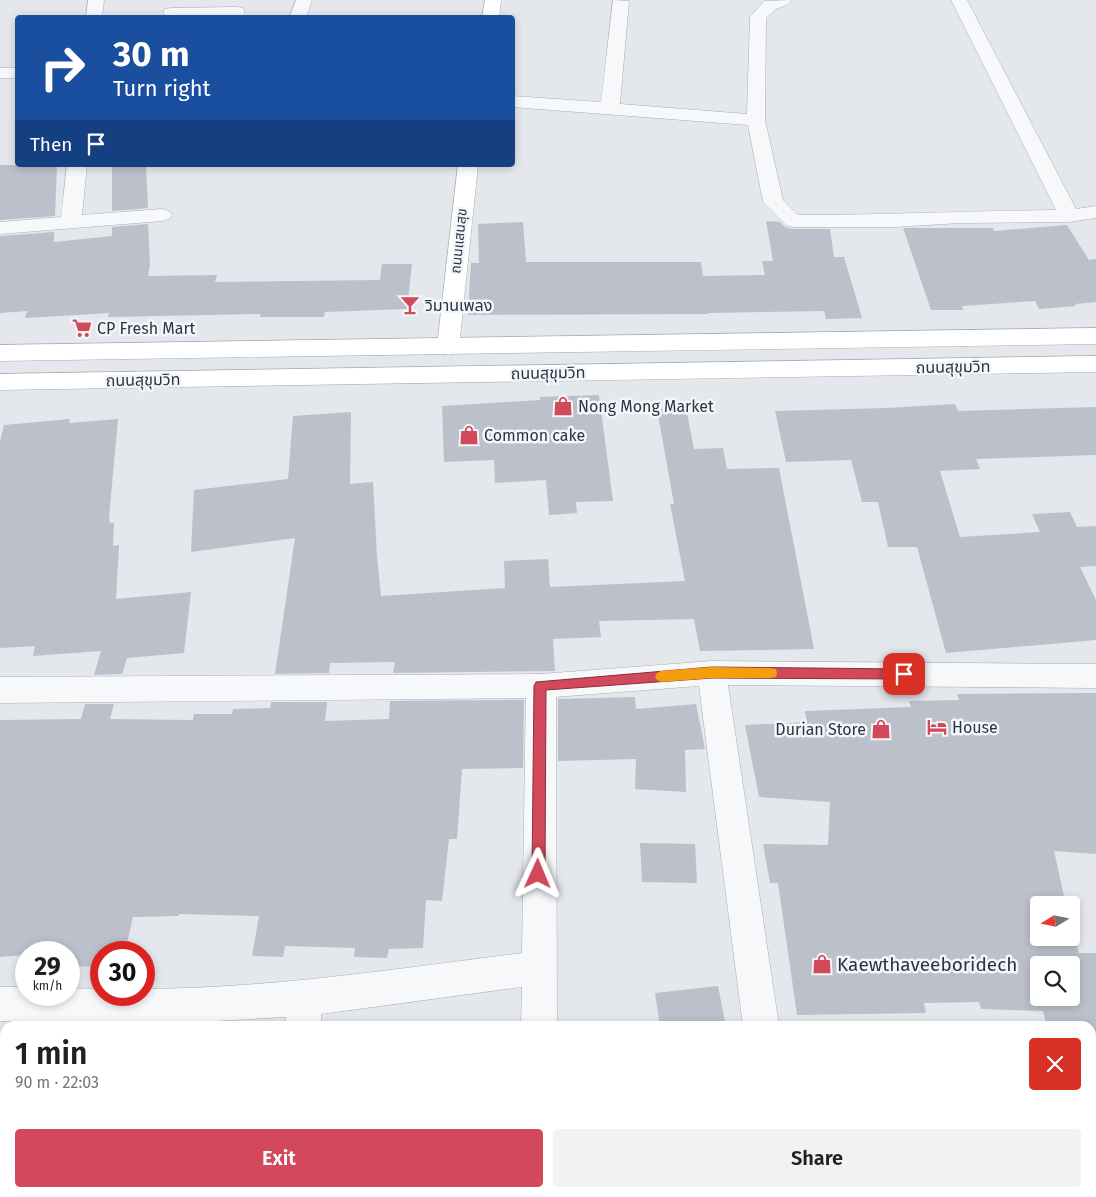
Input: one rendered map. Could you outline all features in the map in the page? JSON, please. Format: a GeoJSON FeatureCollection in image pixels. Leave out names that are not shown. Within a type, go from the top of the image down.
{"type":"FeatureCollection","features":[{"type":"Feature","properties":{"kind":"main road"},"geometry":{"type":"LineString","coordinates":[[490,15],[493,0]]}},
{"type":"Feature","properties":{"kind":"main road","name":"ถนนแสนสุข"},"geometry":{"type":"LineString","coordinates":[[448,347],[468,167]]}},
{"type":"Feature","properties":{"kind":"main road","name":"ถนนสุขุมวิท"},"geometry":{"type":"LineString","coordinates":[[0,353],[1096,336]]}},
{"type":"Feature","properties":{"kind":"main road","name":"ถนนสุขุมวิท"},"geometry":{"type":"LineString","coordinates":[[0,382],[1096,364]]}},
{"type":"Feature","properties":{"kind":"street"},"geometry":{"type":"LineString","coordinates":[[94,15],[96,0]]}},
{"type":"Feature","properties":{"kind":"street"},"geometry":{"type":"LineString","coordinates":[[298,15],[304,0]]}},
{"type":"Feature","properties":{"kind":"street"},"geometry":{"type":"LineString","coordinates":[[610,108],[621,0]]}},
{"type":"Feature","properties":{"kind":"street"},"geometry":{"type":"LineString","coordinates":[[783,0],[770,5],[758,17],[756,120],[773,202],[793,221],[895,221],[960,217],[1069,216],[1096,212]]}},
{"type":"Feature","properties":{"kind":"street"},"geometry":{"type":"LineString","coordinates":[[959,0],[1069,216]]}},
{"type":"Feature","properties":{"kind":"street"},"geometry":{"type":"LineString","coordinates":[[172,10],[237,12]]}},
{"type":"Feature","properties":{"kind":"street"},"geometry":{"type":"LineString","coordinates":[[0,74],[15,73]]}},
{"type":"Feature","properties":{"kind":"street"},"geometry":{"type":"LineString","coordinates":[[515,101],[756,120]]}},
{"type":"Feature","properties":{"kind":"street"},"geometry":{"type":"LineString","coordinates":[[71,222],[77,167]]}},
{"type":"Feature","properties":{"kind":"street"},"geometry":{"type":"LineString","coordinates":[[0,228],[162,214]]}},
{"type":"Feature","properties":{"kind":"street"},"geometry":{"type":"LineString","coordinates":[[712,672],[760,1021]]}},
{"type":"Feature","properties":{"kind":"street"},"geometry":{"type":"LineString","coordinates":[[0,690],[540,686],[712,672],[1096,676]]}},
{"type":"Feature","properties":{"kind":"street"},"geometry":{"type":"LineString","coordinates":[[538,1021],[540,686]]}},
{"type":"Feature","properties":{"kind":"street"},"geometry":{"type":"LineString","coordinates":[[0,1004],[113,1017],[218,1004],[303,1012],[538,968]]}},
{"type":"Feature","properties":{"kind":"building"},"geometry":{"type":"Polygon","coordinates":[[[0,165],[57,167],[55,216],[0,220],[0,165]]]}},
{"type":"Feature","properties":{"kind":"building"},"geometry":{"type":"Polygon","coordinates":[[[112,167],[146,167],[148,208],[112,211],[112,167]]]}},
{"type":"Feature","properties":{"kind":"building"},"geometry":{"type":"Polygon","coordinates":[[[766,221],[780,222],[785,227],[793,229],[830,229],[834,257],[844,257],[862,318],[826,319],[824,311],[708,314],[468,315],[471,263],[479,263],[478,224],[523,222],[526,262],[701,262],[703,276],[765,275],[762,261],[773,261],[766,221]]]}},
{"type":"Feature","properties":{"kind":"building"},"geometry":{"type":"Polygon","coordinates":[[[148,224],[150,264],[148,276],[217,275],[215,282],[380,280],[382,264],[412,264],[407,309],[325,312],[324,317],[260,317],[261,314],[108,317],[109,313],[25,318],[27,311],[0,313],[0,236],[54,232],[54,242],[112,236],[112,227],[148,224]]]}},
{"type":"Feature","properties":{"kind":"building"},"geometry":{"type":"Polygon","coordinates":[[[1067,225],[1089,260],[1096,259],[1096,302],[1075,304],[1076,306],[1039,309],[1035,301],[962,306],[963,310],[931,310],[903,228],[993,228],[994,231],[1067,225]]]}},
{"type":"Feature","properties":{"kind":"building"},"geometry":{"type":"Polygon","coordinates":[[[599,395],[613,501],[576,502],[577,513],[549,515],[546,480],[495,483],[494,460],[444,462],[442,406],[540,400],[540,397],[599,395]]]}},
{"type":"Feature","properties":{"kind":"building"},"geometry":{"type":"Polygon","coordinates":[[[955,404],[958,411],[1096,407],[1096,455],[976,459],[980,469],[940,471],[960,537],[1040,532],[1032,514],[1070,512],[1077,527],[1096,526],[1096,566],[1080,567],[1096,600],[1096,640],[946,653],[917,547],[888,547],[878,502],[862,502],[851,460],[786,462],[775,411],[955,404]]]}},
{"type":"Feature","properties":{"kind":"building"},"geometry":{"type":"Polygon","coordinates":[[[686,408],[694,449],[723,448],[727,469],[779,468],[814,649],[700,651],[694,619],[599,621],[601,637],[553,639],[555,671],[393,673],[395,662],[330,663],[329,673],[275,674],[295,538],[191,552],[194,490],[288,479],[293,416],[351,412],[350,484],[373,482],[381,596],[505,588],[504,561],[548,559],[550,587],[685,581],[670,504],[674,504],[657,409],[686,408]]]}},
{"type":"Feature","properties":{"kind":"building"},"geometry":{"type":"Polygon","coordinates":[[[70,419],[69,423],[118,419],[109,518],[110,523],[114,523],[113,546],[119,545],[116,599],[191,592],[184,653],[127,658],[122,674],[94,675],[101,651],[33,656],[35,646],[0,648],[0,442],[4,425],[70,419]]]}},
{"type":"Feature","properties":{"kind":"building"},"geometry":{"type":"Polygon","coordinates":[[[1096,693],[1096,854],[1054,851],[1064,896],[1030,896],[1030,946],[1077,946],[1079,953],[1096,953],[1096,1021],[1046,1021],[1043,1011],[981,1009],[979,1002],[924,1003],[926,1013],[797,1015],[778,883],[770,883],[763,844],[828,845],[830,802],[759,797],[745,725],[807,722],[805,711],[911,707],[909,701],[959,700],[957,694],[1096,693]]]}},
{"type":"Feature","properties":{"kind":"building"},"geometry":{"type":"Polygon","coordinates":[[[635,697],[636,709],[696,704],[705,749],[685,750],[686,792],[635,789],[636,759],[558,761],[558,699],[635,697]]]}},
{"type":"Feature","properties":{"kind":"building"},"geometry":{"type":"Polygon","coordinates":[[[524,700],[523,768],[462,769],[457,839],[449,839],[442,901],[426,900],[423,948],[389,949],[387,958],[354,957],[355,948],[285,946],[283,957],[252,956],[259,916],[179,914],[179,916],[133,917],[128,941],[90,941],[90,966],[80,967],[80,941],[15,941],[15,956],[0,957],[0,720],[81,719],[85,704],[114,704],[110,719],[193,720],[194,714],[232,714],[233,709],[270,708],[271,702],[327,702],[325,721],[389,719],[390,701],[524,700]]]}},
{"type":"Feature","properties":{"kind":"building"},"geometry":{"type":"Polygon","coordinates":[[[640,843],[695,844],[697,883],[642,882],[640,843]]]}},
{"type":"Feature","properties":{"kind":"building"},"geometry":{"type":"Polygon","coordinates":[[[718,986],[725,1021],[659,1021],[655,993],[718,986]]]}},
{"type":"Feature","properties":{"kind":"slow traffic"},"geometry":{"type":"LineString","coordinates":[[661,677],[712,672],[771,673]]}},
{"type":"Feature","properties":{"kind":"place","name":"วิมานเพลง"},"geometry":{"type":"Point","coordinates":[410,305]}},
{"type":"Feature","properties":{"kind":"place","name":"CP Fresh Mart"},"geometry":{"type":"Point","coordinates":[82,328]}},
{"type":"Feature","properties":{"kind":"place","name":"Nong Mong Market"},"geometry":{"type":"Point","coordinates":[563,406]}},
{"type":"Feature","properties":{"kind":"place","name":"Common cake"},"geometry":{"type":"Point","coordinates":[469,435]}},
{"type":"Feature","properties":{"kind":"place","name":"House"},"geometry":{"type":"Point","coordinates":[937,727]}},
{"type":"Feature","properties":{"kind":"place","name":"Durian Store"},"geometry":{"type":"Point","coordinates":[881,729]}},
{"type":"Feature","properties":{"kind":"place","name":"Kaewthaveeboridech"},"geometry":{"type":"Point","coordinates":[822,964]}},
{"type":"Feature","properties":{"kind":"route"},"geometry":{"type":"LineString","coordinates":[[538,874],[540,686],[712,672],[904,674]]}}]}
